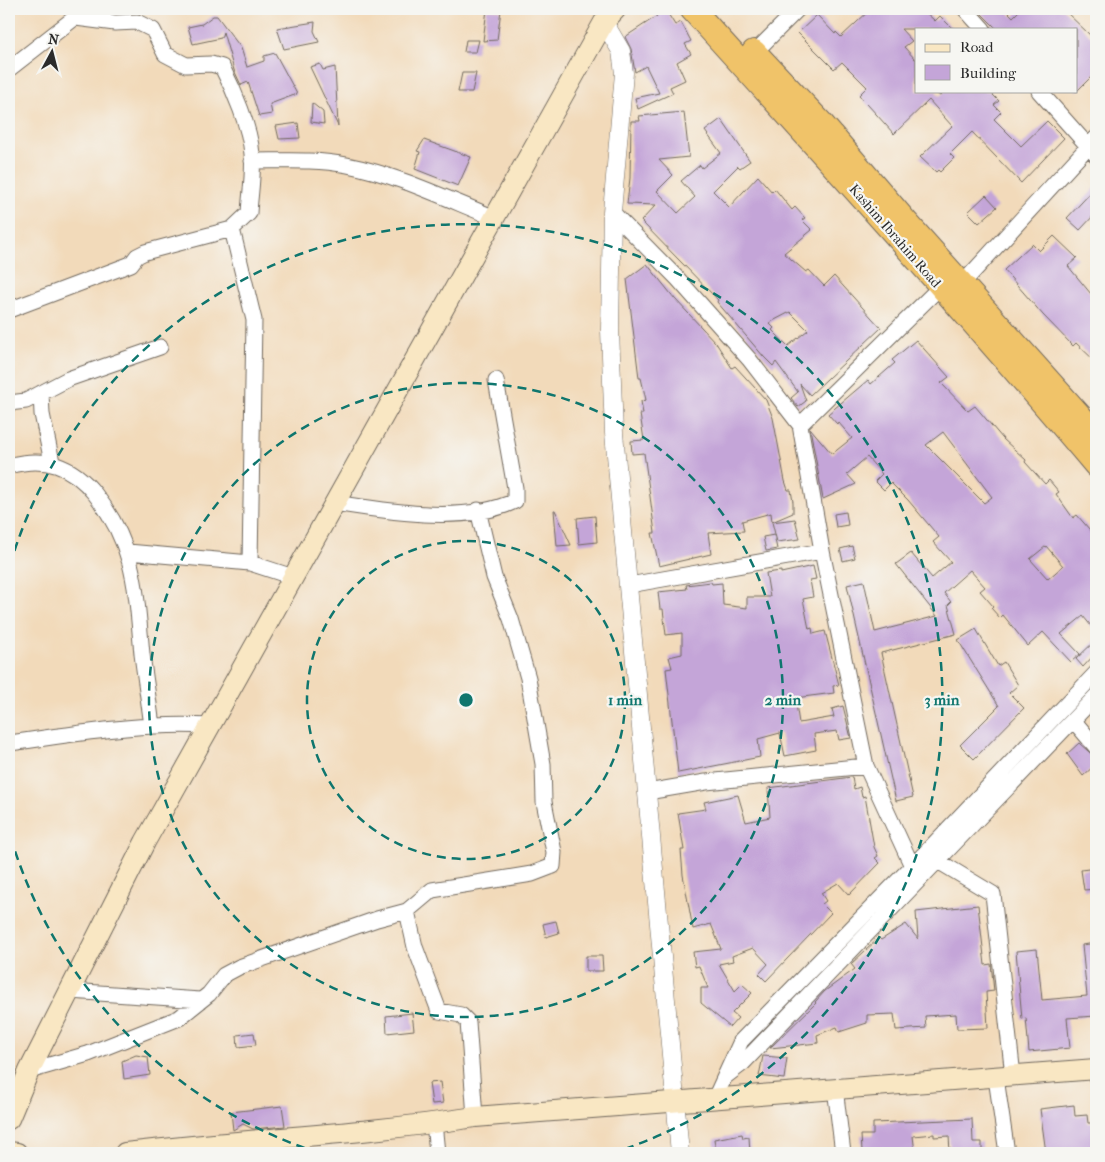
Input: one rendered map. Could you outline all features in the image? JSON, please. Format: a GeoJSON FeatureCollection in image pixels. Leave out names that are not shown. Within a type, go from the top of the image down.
{"type":"FeatureCollection","features":[{"type":"Feature","properties":{"kind":"highway","name":"Kashim Ibrahim Road"},"geometry":{"type":"LineString","coordinates":[[692,9],[951,285],[1096,434]]}},
{"type":"Feature","properties":{"kind":"highway","name":"Kashim Ibrahim Road"},"geometry":{"type":"LineString","coordinates":[[714,9],[821,123],[951,285],[1021,376],[1096,464]]}},
{"type":"Feature","properties":{"kind":"main road"},"geometry":{"type":"LineString","coordinates":[[10,1111],[145,842],[334,503],[610,16]]}},
{"type":"Feature","properties":{"kind":"main road"},"geometry":{"type":"LineString","coordinates":[[125,1153],[191,1149],[475,1117],[1096,1069]]}},
{"type":"Feature","properties":{"kind":"main road"},"geometry":{"type":"LineString","coordinates":[[9,1152],[17,1153]]}},
{"type":"Feature","properties":{"kind":"street"},"geometry":{"type":"LineString","coordinates":[[755,52],[798,9]]}},
{"type":"Feature","properties":{"kind":"street"},"geometry":{"type":"LineString","coordinates":[[965,9],[982,28]]}},
{"type":"Feature","properties":{"kind":"street"},"geometry":{"type":"LineString","coordinates":[[9,69],[81,13],[115,23],[136,22],[153,30],[165,54],[186,65],[211,64],[222,67],[229,81],[250,140],[252,161],[249,213],[232,229],[145,252],[137,256],[131,264],[9,310]]}},
{"type":"Feature","properties":{"kind":"street"},"geometry":{"type":"LineString","coordinates":[[610,16],[621,51],[624,73],[612,212],[610,330],[614,433],[680,1153]]}},
{"type":"Feature","properties":{"kind":"street"},"geometry":{"type":"LineString","coordinates":[[800,425],[951,285],[1094,146],[1040,92]]}},
{"type":"Feature","properties":{"kind":"street"},"geometry":{"type":"LineString","coordinates":[[252,161],[301,160],[347,165],[394,178],[495,218]]}},
{"type":"Feature","properties":{"kind":"street"},"geometry":{"type":"LineString","coordinates":[[612,212],[678,279],[749,359],[800,425],[822,551],[866,766],[912,866]]}},
{"type":"Feature","properties":{"kind":"street"},"geometry":{"type":"LineString","coordinates":[[232,229],[254,320],[250,563]]}},
{"type":"Feature","properties":{"kind":"street"},"geometry":{"type":"LineString","coordinates":[[9,403],[26,401],[85,372],[160,347]]}},
{"type":"Feature","properties":{"kind":"street"},"geometry":{"type":"LineString","coordinates":[[334,503],[417,515],[478,510],[504,506],[515,501],[515,488],[496,380]]}},
{"type":"Feature","properties":{"kind":"street"},"geometry":{"type":"LineString","coordinates":[[41,393],[42,414],[52,462]]}},
{"type":"Feature","properties":{"kind":"street"},"geometry":{"type":"LineString","coordinates":[[9,466],[52,462],[82,477],[112,516],[128,552],[139,604],[142,654],[152,726]]}},
{"type":"Feature","properties":{"kind":"street"},"geometry":{"type":"LineString","coordinates":[[30,1071],[88,1054],[179,1018],[209,994],[224,975],[239,966],[377,919],[407,911],[432,890],[532,874],[552,866],[554,860],[544,802],[543,764],[528,678],[511,619],[494,577],[478,510]]}},
{"type":"Feature","properties":{"kind":"street"},"geometry":{"type":"LineString","coordinates":[[629,585],[822,551]]}},
{"type":"Feature","properties":{"kind":"street"},"geometry":{"type":"LineString","coordinates":[[128,552],[250,563],[293,577]]}},
{"type":"Feature","properties":{"kind":"street"},"geometry":{"type":"LineString","coordinates":[[715,1098],[722,1078],[741,1041],[912,866],[1096,672]]}},
{"type":"Feature","properties":{"kind":"street"},"geometry":{"type":"LineString","coordinates":[[722,1078],[743,1062],[1096,696]]}},
{"type":"Feature","properties":{"kind":"street"},"geometry":{"type":"LineString","coordinates":[[1073,720],[1096,747]]}},
{"type":"Feature","properties":{"kind":"street"},"geometry":{"type":"LineString","coordinates":[[9,742],[109,728],[210,726]]}},
{"type":"Feature","properties":{"kind":"street"},"geometry":{"type":"LineString","coordinates":[[647,792],[706,782],[866,766]]}},
{"type":"Feature","properties":{"kind":"street"},"geometry":{"type":"LineString","coordinates":[[938,861],[993,894],[1005,1077],[1007,1153]]}},
{"type":"Feature","properties":{"kind":"street"},"geometry":{"type":"LineString","coordinates":[[407,911],[415,947],[439,1011],[461,1014],[468,1022],[475,1117]]}},
{"type":"Feature","properties":{"kind":"street"},"geometry":{"type":"LineString","coordinates":[[70,991],[200,1000]]}},
{"type":"Feature","properties":{"kind":"street"},"geometry":{"type":"LineString","coordinates":[[835,1088],[843,1153]]}},
{"type":"Feature","properties":{"kind":"street"},"geometry":{"type":"LineString","coordinates":[[434,1123],[437,1153]]}},
{"type":"Feature","properties":{"kind":"building"},"geometry":{"type":"Polygon","coordinates":[[[487,9],[501,10],[497,40],[483,41],[487,9]]]}},
{"type":"Feature","properties":{"kind":"building"},"geometry":{"type":"Polygon","coordinates":[[[653,9],[665,9],[675,25],[681,22],[691,41],[685,44],[691,54],[677,62],[685,80],[670,87],[673,93],[638,109],[635,98],[659,93],[646,66],[635,72],[631,49],[625,37],[657,16],[653,9]]]}},
{"type":"Feature","properties":{"kind":"building"},"geometry":{"type":"Polygon","coordinates":[[[871,9],[922,9],[935,21],[940,16],[952,28],[901,29],[912,41],[904,47],[915,59],[915,92],[937,92],[940,96],[944,92],[990,92],[999,101],[994,105],[1001,112],[994,119],[1021,146],[1047,121],[1064,138],[1021,183],[972,132],[950,154],[954,158],[940,172],[938,170],[936,172],[920,157],[952,126],[929,100],[894,134],[859,95],[867,87],[842,62],[834,69],[798,33],[817,15],[835,34],[836,32],[841,37],[871,9]]]}},
{"type":"Feature","properties":{"kind":"building"},"geometry":{"type":"Polygon","coordinates":[[[977,9],[1005,9],[1013,17],[1021,9],[1063,9],[1091,36],[1096,31],[1096,72],[1078,90],[1078,28],[996,28],[977,9]]]}},
{"type":"Feature","properties":{"kind":"building"},"geometry":{"type":"Polygon","coordinates":[[[213,16],[217,16],[241,48],[247,67],[264,61],[264,56],[275,53],[297,94],[270,104],[272,114],[259,116],[248,82],[241,85],[234,70],[223,32],[221,38],[193,44],[188,27],[202,24],[213,16]]]}},
{"type":"Feature","properties":{"kind":"building"},"geometry":{"type":"Polygon","coordinates":[[[315,22],[314,31],[319,42],[284,49],[277,28],[315,22]]]}},
{"type":"Feature","properties":{"kind":"building"},"geometry":{"type":"Polygon","coordinates":[[[466,40],[479,40],[476,52],[464,52],[466,40]]]}},
{"type":"Feature","properties":{"kind":"building"},"geometry":{"type":"Polygon","coordinates":[[[320,64],[323,70],[335,67],[338,126],[310,67],[320,64]]]}},
{"type":"Feature","properties":{"kind":"building"},"geometry":{"type":"Polygon","coordinates":[[[462,73],[476,73],[472,92],[458,92],[462,73]]]}},
{"type":"Feature","properties":{"kind":"building"},"geometry":{"type":"Polygon","coordinates":[[[312,103],[323,112],[324,124],[311,122],[312,103]]]}},
{"type":"Feature","properties":{"kind":"building"},"geometry":{"type":"Polygon","coordinates":[[[684,112],[689,157],[659,160],[673,175],[657,191],[678,213],[695,197],[681,181],[700,165],[702,168],[721,153],[705,131],[721,119],[750,161],[740,168],[738,166],[713,191],[729,207],[758,176],[772,192],[775,189],[792,210],[795,207],[805,218],[802,220],[812,230],[784,253],[806,272],[809,270],[824,286],[834,276],[881,328],[810,395],[800,384],[806,401],[798,407],[791,398],[798,392],[776,362],[773,366],[764,357],[717,302],[718,300],[641,221],[656,205],[627,204],[630,178],[631,121],[640,121],[639,116],[684,112]],[[790,312],[769,323],[774,328],[772,330],[788,346],[808,330],[790,312]]]}},
{"type":"Feature","properties":{"kind":"building"},"geometry":{"type":"Polygon","coordinates":[[[298,123],[300,138],[279,139],[276,126],[298,123]]]}},
{"type":"Feature","properties":{"kind":"building"},"geometry":{"type":"Polygon","coordinates":[[[424,140],[471,157],[458,186],[415,169],[420,152],[417,151],[424,140]]]}},
{"type":"Feature","properties":{"kind":"building"},"geometry":{"type":"Polygon","coordinates":[[[1096,187],[1096,213],[1080,230],[1067,218],[1096,187]]]}},
{"type":"Feature","properties":{"kind":"building"},"geometry":{"type":"Polygon","coordinates":[[[986,195],[997,207],[979,223],[968,212],[986,195]]]}},
{"type":"Feature","properties":{"kind":"building"},"geometry":{"type":"Polygon","coordinates":[[[1054,236],[1077,258],[1068,266],[1096,300],[1096,362],[1076,343],[1073,346],[1004,270],[1032,244],[1039,251],[1054,236]]]}},
{"type":"Feature","properties":{"kind":"building"},"geometry":{"type":"Polygon","coordinates":[[[647,264],[675,299],[716,343],[732,368],[735,366],[766,400],[773,418],[785,481],[788,490],[791,490],[793,502],[793,513],[772,522],[771,513],[742,521],[744,531],[708,533],[711,554],[659,566],[652,533],[655,533],[644,453],[632,454],[631,441],[644,440],[640,414],[643,414],[641,401],[646,400],[641,378],[639,378],[627,279],[647,264]]]}},
{"type":"Feature","properties":{"kind":"building"},"geometry":{"type":"Polygon","coordinates":[[[916,340],[949,377],[941,383],[968,411],[975,406],[1003,439],[1026,460],[1025,462],[1045,484],[1049,480],[1059,492],[1056,494],[1073,518],[1077,515],[1096,537],[1096,632],[1083,616],[1061,634],[1080,654],[1071,662],[1043,632],[1028,646],[1003,615],[1000,618],[991,608],[993,606],[980,591],[985,587],[970,570],[944,593],[951,602],[948,605],[956,634],[881,653],[913,797],[896,801],[847,585],[864,581],[875,632],[937,616],[896,564],[911,553],[932,578],[951,562],[933,542],[939,537],[908,500],[891,483],[884,490],[875,481],[882,474],[867,457],[847,474],[856,484],[823,499],[810,428],[832,454],[852,438],[828,414],[868,380],[871,384],[895,363],[892,360],[916,340]],[[943,432],[926,445],[984,503],[992,497],[943,432]],[[1046,546],[1030,559],[1048,579],[1063,566],[1046,546]]]}},
{"type":"Feature","properties":{"kind":"building"},"geometry":{"type":"Polygon","coordinates":[[[555,510],[571,545],[557,546],[555,510]]]}},
{"type":"Feature","properties":{"kind":"building"},"geometry":{"type":"Polygon","coordinates":[[[846,512],[848,525],[836,527],[834,514],[846,512]]]}},
{"type":"Feature","properties":{"kind":"building"},"geometry":{"type":"Polygon","coordinates":[[[595,516],[597,542],[579,544],[577,518],[595,516]]]}},
{"type":"Feature","properties":{"kind":"building"},"geometry":{"type":"Polygon","coordinates":[[[795,519],[800,539],[777,542],[772,522],[795,519]]]}},
{"type":"Feature","properties":{"kind":"building"},"geometry":{"type":"Polygon","coordinates":[[[774,535],[777,549],[766,551],[763,537],[774,535]]]}},
{"type":"Feature","properties":{"kind":"building"},"geometry":{"type":"Polygon","coordinates":[[[852,546],[855,558],[843,561],[840,549],[852,546]]]}},
{"type":"Feature","properties":{"kind":"building"},"geometry":{"type":"Polygon","coordinates":[[[813,566],[816,579],[810,580],[813,597],[803,599],[809,629],[812,628],[813,634],[825,631],[839,685],[833,686],[834,693],[795,698],[799,723],[834,717],[832,709],[843,706],[851,738],[839,740],[837,731],[814,734],[816,750],[785,756],[780,733],[758,739],[760,757],[678,773],[666,669],[672,668],[669,657],[682,654],[682,633],[666,635],[663,609],[660,609],[658,592],[687,589],[686,585],[711,582],[712,584],[722,583],[723,605],[747,608],[747,597],[770,597],[766,573],[781,571],[781,573],[813,566]]]}},
{"type":"Feature","properties":{"kind":"building"},"geometry":{"type":"Polygon","coordinates":[[[976,629],[998,666],[1004,662],[1018,685],[1009,693],[1024,708],[974,759],[960,745],[999,706],[958,640],[976,629]]]}},
{"type":"Feature","properties":{"kind":"building"},"geometry":{"type":"Polygon","coordinates":[[[1096,640],[1096,653],[1083,667],[1076,659],[1096,640]]]}},
{"type":"Feature","properties":{"kind":"building"},"geometry":{"type":"Polygon","coordinates":[[[1079,743],[1096,758],[1096,764],[1083,776],[1067,754],[1079,743]]]}},
{"type":"Feature","properties":{"kind":"building"},"geometry":{"type":"Polygon","coordinates":[[[852,777],[854,789],[860,787],[862,797],[865,796],[874,847],[878,856],[875,858],[880,863],[849,895],[838,883],[821,893],[826,901],[822,904],[831,913],[766,981],[759,974],[768,964],[753,948],[732,956],[733,961],[719,964],[735,991],[742,984],[752,993],[732,1013],[738,1018],[730,1027],[701,1003],[701,988],[708,988],[699,966],[695,967],[693,952],[721,949],[711,924],[693,929],[683,875],[681,850],[684,850],[678,813],[706,809],[704,802],[738,795],[746,822],[770,817],[768,788],[852,777]]]}},
{"type":"Feature","properties":{"kind":"building"},"geometry":{"type":"Polygon","coordinates":[[[1096,868],[1096,889],[1084,890],[1081,870],[1096,868]]]}},
{"type":"Feature","properties":{"kind":"building"},"geometry":{"type":"Polygon","coordinates":[[[978,905],[985,965],[991,964],[994,991],[986,992],[988,1028],[957,1029],[956,1014],[925,1016],[926,1028],[896,1030],[894,1014],[867,1015],[867,1023],[839,1032],[837,1027],[817,1035],[818,1043],[770,1048],[816,1003],[825,991],[855,969],[851,964],[879,938],[881,940],[906,924],[918,939],[916,912],[978,905]]]}},
{"type":"Feature","properties":{"kind":"building"},"geometry":{"type":"Polygon","coordinates":[[[556,921],[559,933],[546,937],[543,924],[556,921]]]}},
{"type":"Feature","properties":{"kind":"building"},"geometry":{"type":"Polygon","coordinates":[[[1096,943],[1096,1016],[1067,1018],[1070,1048],[1029,1052],[1026,1018],[1022,1019],[1016,951],[1037,949],[1042,1000],[1087,996],[1082,945],[1096,943]]]}},
{"type":"Feature","properties":{"kind":"building"},"geometry":{"type":"Polygon","coordinates":[[[586,956],[602,956],[603,971],[586,971],[586,956]]]}},
{"type":"Feature","properties":{"kind":"building"},"geometry":{"type":"Polygon","coordinates":[[[412,1013],[414,1030],[387,1033],[386,1016],[412,1013]]]}},
{"type":"Feature","properties":{"kind":"building"},"geometry":{"type":"Polygon","coordinates":[[[254,1033],[256,1045],[238,1047],[237,1035],[254,1033]]]}},
{"type":"Feature","properties":{"kind":"building"},"geometry":{"type":"Polygon","coordinates":[[[136,1055],[148,1057],[150,1075],[124,1079],[122,1061],[136,1055]]]}},
{"type":"Feature","properties":{"kind":"building"},"geometry":{"type":"Polygon","coordinates":[[[763,1056],[787,1058],[784,1079],[759,1076],[763,1056]]]}},
{"type":"Feature","properties":{"kind":"building"},"geometry":{"type":"Polygon","coordinates":[[[440,1082],[443,1103],[432,1104],[429,1083],[440,1082]]]}},
{"type":"Feature","properties":{"kind":"building"},"geometry":{"type":"Polygon","coordinates":[[[1074,1105],[1075,1116],[1087,1115],[1088,1123],[1096,1123],[1096,1153],[1046,1153],[1040,1109],[1074,1105]]]}},
{"type":"Feature","properties":{"kind":"building"},"geometry":{"type":"Polygon","coordinates":[[[282,1106],[285,1126],[253,1129],[243,1124],[233,1130],[231,1112],[282,1106]]]}},
{"type":"Feature","properties":{"kind":"building"},"geometry":{"type":"Polygon","coordinates":[[[972,1119],[973,1142],[982,1142],[982,1153],[950,1153],[949,1136],[934,1137],[934,1134],[913,1136],[915,1153],[863,1153],[862,1151],[861,1135],[873,1135],[873,1123],[972,1119]]]}},
{"type":"Feature","properties":{"kind":"building"},"geometry":{"type":"Polygon","coordinates":[[[742,1134],[743,1138],[749,1137],[750,1153],[737,1153],[737,1149],[716,1152],[714,1139],[742,1134]]]}}]}
